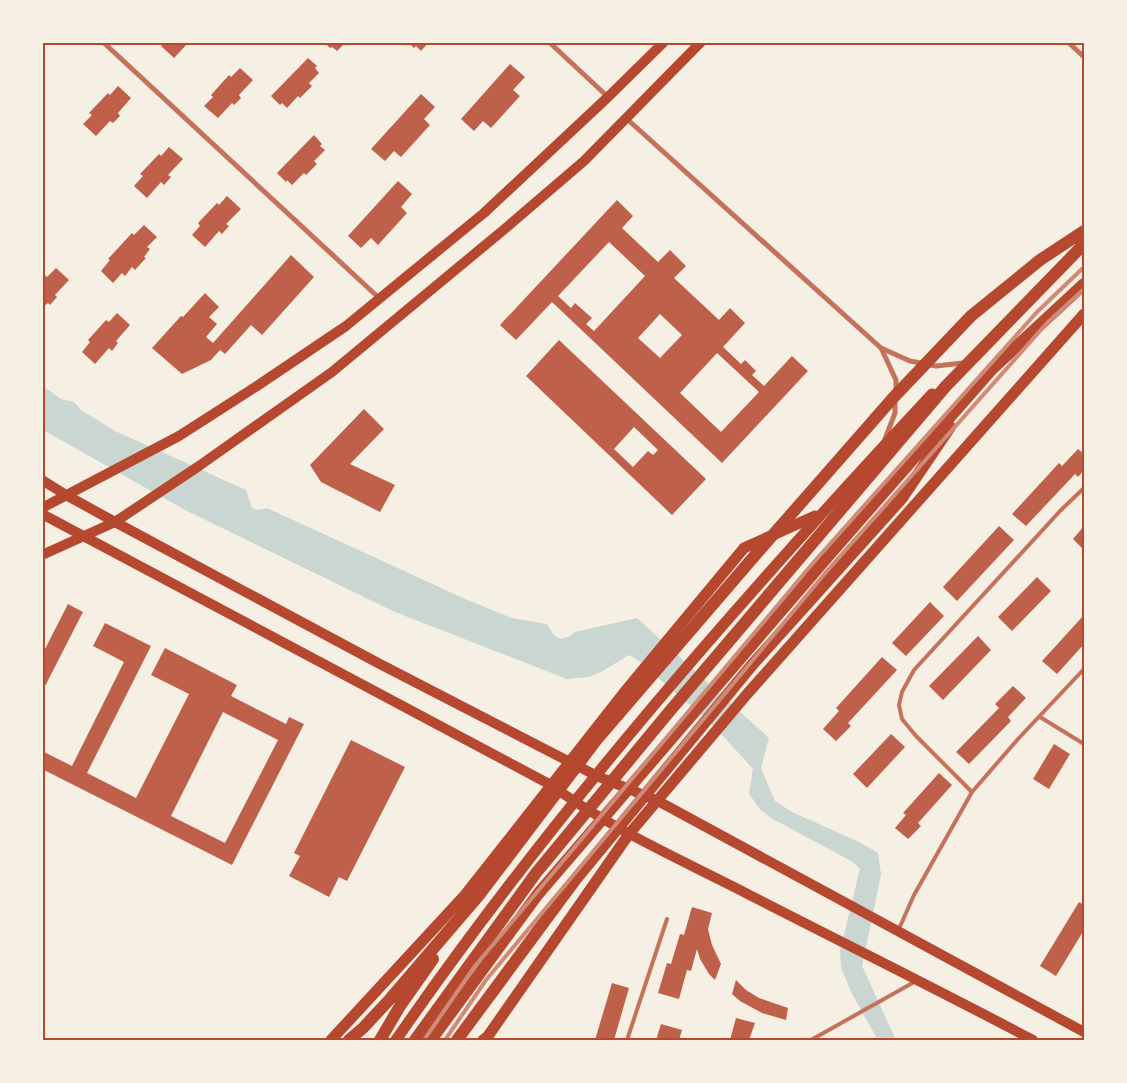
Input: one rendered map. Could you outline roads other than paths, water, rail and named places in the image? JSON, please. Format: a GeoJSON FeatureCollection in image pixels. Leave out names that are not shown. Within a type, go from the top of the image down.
{"type":"FeatureCollection","features":[{"type":"Feature","properties":{"kind":"highway"},"geometry":{"type":"LineString","coordinates":[[349,1040],[395,1002],[480,894],[598,738],[894,398],[971,316],[1040,260],[1084,230]]}},
{"type":"Feature","properties":{"kind":"highway"},"geometry":{"type":"LineString","coordinates":[[415,1040],[536,873],[675,704],[946,386],[1084,244]]}},
{"type":"Feature","properties":{"kind":"highway"},"geometry":{"type":"LineString","coordinates":[[431,1040],[538,894],[829,555],[992,369],[1084,284]]}},
{"type":"Feature","properties":{"kind":"highway"},"geometry":{"type":"LineString","coordinates":[[457,1040],[576,879],[734,688],[902,498],[981,382]]}},
{"type":"Feature","properties":{"kind":"highway"},"geometry":{"type":"LineString","coordinates":[[380,1040],[395,1002]]}},
{"type":"Feature","properties":{"kind":"main road"},"geometry":{"type":"LineString","coordinates":[[42,508],[170,441],[257,386],[346,326],[484,213],[664,42]]}},
{"type":"Feature","properties":{"kind":"main road"},"geometry":{"type":"LineString","coordinates":[[42,554],[115,522],[332,372],[584,161],[701,42]]}},
{"type":"Feature","properties":{"kind":"main road"},"geometry":{"type":"LineString","coordinates":[[396,1040],[427,996],[574,802],[705,646],[819,515],[963,363],[1084,251]]}},
{"type":"Feature","properties":{"kind":"main road"},"geometry":{"type":"LineString","coordinates":[[483,1040],[488,1036],[629,834],[748,692],[1084,314]]}},
{"type":"Feature","properties":{"kind":"main road"},"geometry":{"type":"LineString","coordinates":[[42,480],[115,522],[378,663],[596,776],[658,801],[1084,1032]]}},
{"type":"Feature","properties":{"kind":"main road"},"geometry":{"type":"LineString","coordinates":[[42,514],[551,785],[574,802],[629,834],[1033,1040]]}},
{"type":"Feature","properties":{"kind":"main road"},"geometry":{"type":"LineString","coordinates":[[332,1040],[465,894],[627,689],[744,548],[819,515]]}},
{"type":"Feature","properties":{"kind":"street"},"geometry":{"type":"LineString","coordinates":[[103,42],[379,298]]}},
{"type":"Feature","properties":{"kind":"street"},"geometry":{"type":"LineString","coordinates":[[549,42],[608,97]]}},
{"type":"Feature","properties":{"kind":"street"},"geometry":{"type":"LineString","coordinates":[[1068,42],[1084,57]]}},
{"type":"Feature","properties":{"kind":"street"},"geometry":{"type":"LineString","coordinates":[[626,119],[881,348],[910,361],[936,366],[963,363]]}},
{"type":"Feature","properties":{"kind":"street"},"geometry":{"type":"LineString","coordinates":[[881,348],[896,380],[895,413],[883,446]]}},
{"type":"Feature","properties":{"kind":"lane"},"geometry":{"type":"LineString","coordinates":[[972,792],[916,736],[902,719],[899,705],[902,692],[914,670],[1061,510],[1084,488]]}},
{"type":"Feature","properties":{"kind":"lane"},"geometry":{"type":"LineString","coordinates":[[898,931],[914,895],[972,792],[1084,669]]}},
{"type":"Feature","properties":{"kind":"lane"},"geometry":{"type":"LineString","coordinates":[[1040,717],[1084,744]]}},
{"type":"Feature","properties":{"kind":"lane"},"geometry":{"type":"LineString","coordinates":[[627,1040],[667,919]]}},
{"type":"Feature","properties":{"kind":"lane"},"geometry":{"type":"LineString","coordinates":[[811,1040],[918,980]]}},
{"type":"Feature","properties":{"kind":"railway"},"geometry":{"type":"LineString","coordinates":[[424,1040],[475,966],[813,563],[1037,312],[1084,267]]}},
{"type":"Feature","properties":{"kind":"railway"},"geometry":{"type":"LineString","coordinates":[[445,1040],[486,980],[827,571],[1047,323],[1084,289]]}}]}
